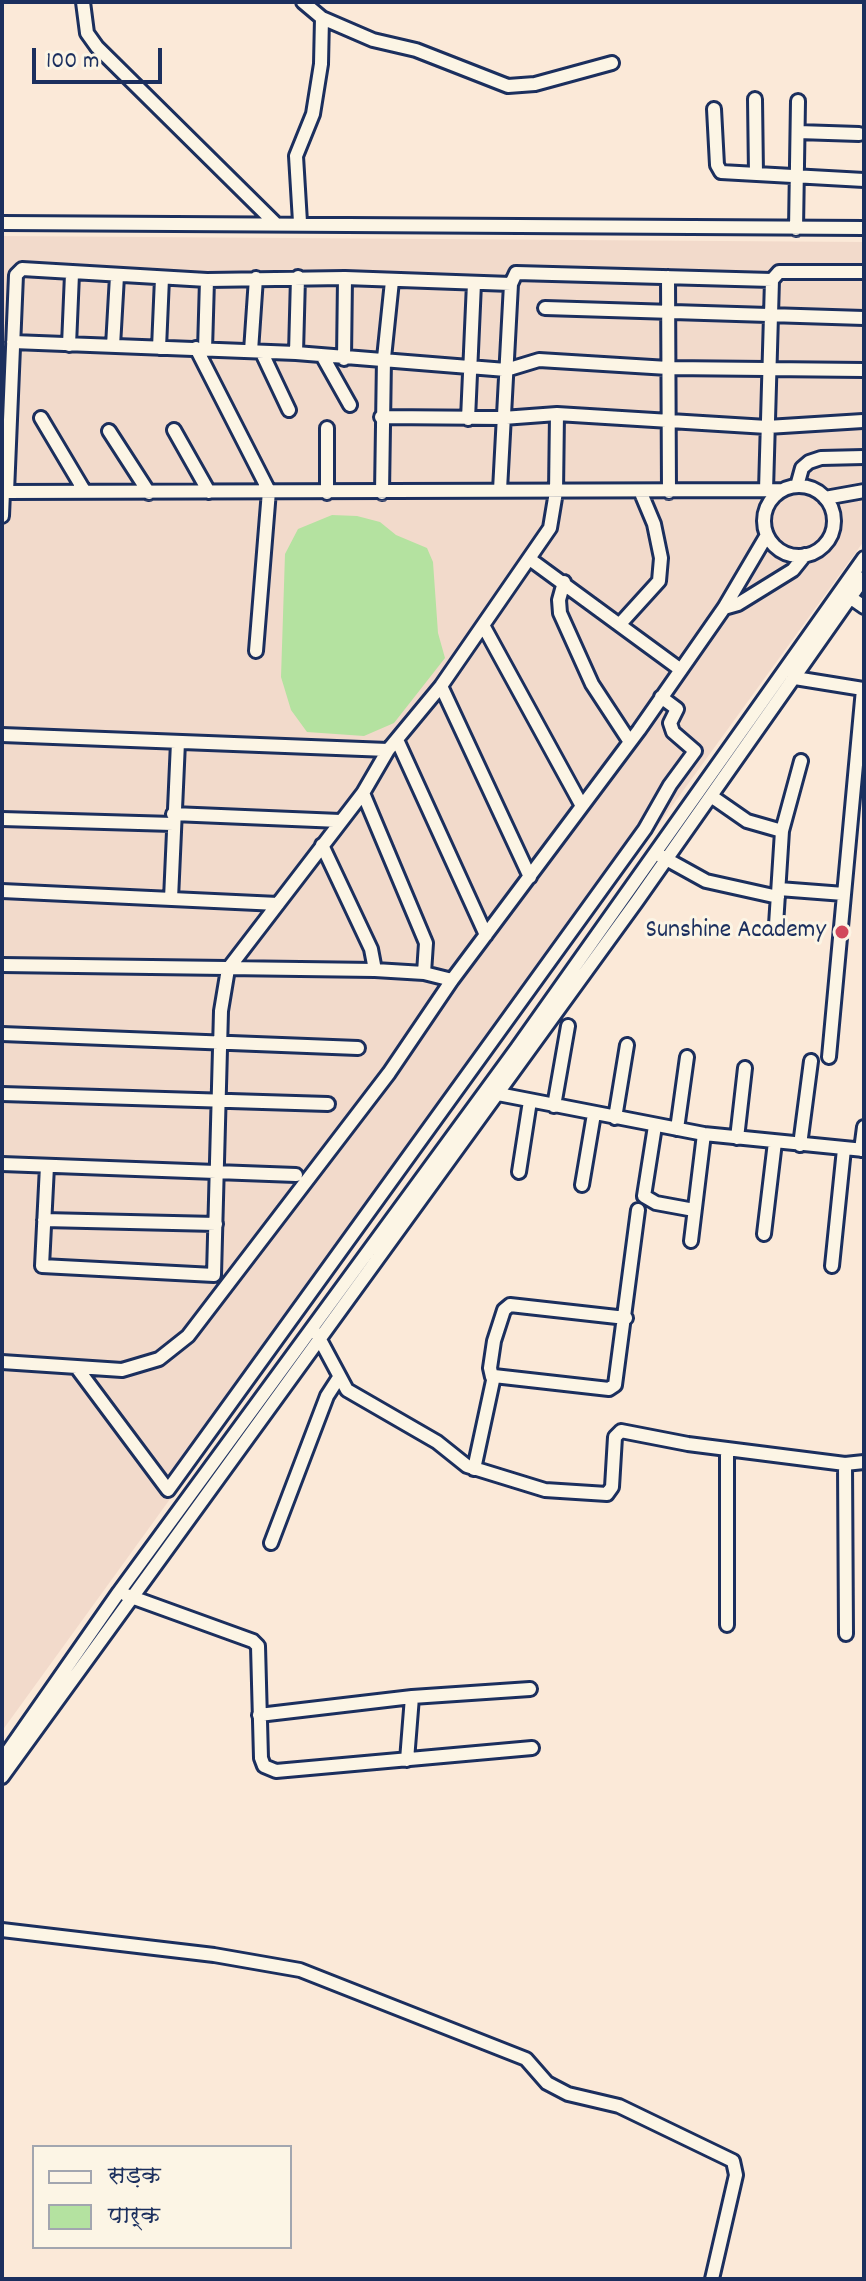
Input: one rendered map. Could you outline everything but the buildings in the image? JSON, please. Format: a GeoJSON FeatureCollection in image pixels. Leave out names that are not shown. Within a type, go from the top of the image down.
{"type":"FeatureCollection","features":[{"type":"Feature","properties":{"kind":"street"},"geometry":{"type":"LineString","coordinates":[[83,2],[87,33],[97,47],[274,222]]}},
{"type":"Feature","properties":{"kind":"street"},"geometry":{"type":"LineString","coordinates":[[303,2],[322,18],[373,40],[416,50],[508,86],[535,84],[612,63]]}},
{"type":"Feature","properties":{"kind":"street"},"geometry":{"type":"LineString","coordinates":[[300,222],[296,156],[313,114],[321,64],[322,18]]}},
{"type":"Feature","properties":{"kind":"street"},"geometry":{"type":"LineString","coordinates":[[755,99],[756,174]]}},
{"type":"Feature","properties":{"kind":"street"},"geometry":{"type":"LineString","coordinates":[[796,229],[798,101]]}},
{"type":"Feature","properties":{"kind":"street"},"geometry":{"type":"LineString","coordinates":[[714,109],[717,165],[725,173],[864,180]]}},
{"type":"Feature","properties":{"kind":"street"},"geometry":{"type":"LineString","coordinates":[[798,132],[859,134]]}},
{"type":"Feature","properties":{"kind":"street"},"geometry":{"type":"LineString","coordinates":[[2,223],[300,222],[864,228]]}},
{"type":"Feature","properties":{"kind":"street"},"geometry":{"type":"LineString","coordinates":[[2,516],[18,272],[29,269],[207,280],[298,277],[511,284]]}},
{"type":"Feature","properties":{"kind":"street"},"geometry":{"type":"LineString","coordinates":[[2,1362],[122,1370],[159,1359],[188,1336],[389,1073],[452,980],[630,742],[724,608],[767,535],[760,490],[767,427],[772,280],[779,272],[864,272]]}},
{"type":"Feature","properties":{"kind":"street"},"geometry":{"type":"LineString","coordinates":[[500,490],[511,284],[516,273],[772,280]]}},
{"type":"Feature","properties":{"kind":"street"},"geometry":{"type":"LineString","coordinates":[[69,345],[72,274]]}},
{"type":"Feature","properties":{"kind":"street"},"geometry":{"type":"LineString","coordinates":[[113,346],[117,276]]}},
{"type":"Feature","properties":{"kind":"street"},"geometry":{"type":"LineString","coordinates":[[296,353],[298,277]]}},
{"type":"Feature","properties":{"kind":"street"},"geometry":{"type":"LineString","coordinates":[[668,277],[669,492]]}},
{"type":"Feature","properties":{"kind":"street"},"geometry":{"type":"LineString","coordinates":[[159,348],[162,278]]}},
{"type":"Feature","properties":{"kind":"street"},"geometry":{"type":"LineString","coordinates":[[256,278],[256,352],[289,410]]}},
{"type":"Feature","properties":{"kind":"street"},"geometry":{"type":"LineString","coordinates":[[344,359],[345,278]]}},
{"type":"Feature","properties":{"kind":"street"},"geometry":{"type":"LineString","coordinates":[[207,280],[200,349],[269,491],[256,651]]}},
{"type":"Feature","properties":{"kind":"street"},"geometry":{"type":"LineString","coordinates":[[382,493],[381,417],[392,281]]}},
{"type":"Feature","properties":{"kind":"street"},"geometry":{"type":"LineString","coordinates":[[468,419],[474,283]]}},
{"type":"Feature","properties":{"kind":"street"},"geometry":{"type":"LineString","coordinates":[[545,308],[864,318]]}},
{"type":"Feature","properties":{"kind":"street"},"geometry":{"type":"LineString","coordinates":[[13,342],[296,353],[506,370],[539,360],[668,368],[864,370]]}},
{"type":"Feature","properties":{"kind":"street"},"geometry":{"type":"LineString","coordinates":[[323,357],[350,405]]}},
{"type":"Feature","properties":{"kind":"street"},"geometry":{"type":"LineString","coordinates":[[381,417],[468,419],[557,414],[767,427],[863,421]]}},
{"type":"Feature","properties":{"kind":"street"},"geometry":{"type":"LineString","coordinates":[[47,1166],[42,1266],[214,1275],[223,988],[228,969],[363,793],[393,746],[484,627],[550,528],[556,492],[557,414]]}},
{"type":"Feature","properties":{"kind":"street"},"geometry":{"type":"LineString","coordinates":[[41,418],[85,492]]}},
{"type":"Feature","properties":{"kind":"street"},"geometry":{"type":"LineString","coordinates":[[327,428],[327,493]]}},
{"type":"Feature","properties":{"kind":"street"},"geometry":{"type":"LineString","coordinates":[[174,430],[209,492]]}},
{"type":"Feature","properties":{"kind":"street"},"geometry":{"type":"LineString","coordinates":[[109,431],[149,493]]}},
{"type":"Feature","properties":{"kind":"street"},"geometry":{"type":"LineString","coordinates":[[797,486],[802,468],[809,462],[821,458],[864,457]]}},
{"type":"Feature","properties":{"kind":"street"},"geometry":{"type":"LineString","coordinates":[[4,492],[382,493],[500,490],[641,493],[782,490],[797,486],[817,491],[831,507],[833,527],[823,545],[805,555],[793,570],[738,604],[724,608]]}},
{"type":"Feature","properties":{"kind":"street"},"geometry":{"type":"LineString","coordinates":[[765,511],[782,490]]}},
{"type":"Feature","properties":{"kind":"street"},"geometry":{"type":"LineString","coordinates":[[825,498],[864,491]]}},
{"type":"Feature","properties":{"kind":"street"},"geometry":{"type":"LineString","coordinates":[[620,624],[659,581],[661,558],[654,524],[641,493]]}},
{"type":"Feature","properties":{"kind":"street"},"geometry":{"type":"LineString","coordinates":[[767,535],[782,551],[805,555]]}},
{"type":"Feature","properties":{"kind":"street"},"geometry":{"type":"LineString","coordinates":[[661,856],[711,796],[795,678],[864,558]]}},
{"type":"Feature","properties":{"kind":"street"},"geometry":{"type":"LineString","coordinates":[[531,560],[681,670]]}},
{"type":"Feature","properties":{"kind":"street"},"geometry":{"type":"LineString","coordinates":[[2,1760],[492,1092],[846,594],[864,578]]}},
{"type":"Feature","properties":{"kind":"street"},"geometry":{"type":"LineString","coordinates":[[564,582],[559,600],[560,613],[592,684],[630,742]]}},
{"type":"Feature","properties":{"kind":"street"},"geometry":{"type":"LineString","coordinates":[[846,594],[864,607]]}},
{"type":"Feature","properties":{"kind":"street"},"geometry":{"type":"LineString","coordinates":[[484,627],[582,806]]}},
{"type":"Feature","properties":{"kind":"street"},"geometry":{"type":"LineString","coordinates":[[795,678],[864,688],[829,1057]]}},
{"type":"Feature","properties":{"kind":"street"},"geometry":{"type":"LineString","coordinates":[[441,686],[530,877]]}},
{"type":"Feature","properties":{"kind":"street"},"geometry":{"type":"LineString","coordinates":[[77,1368],[168,1490],[601,891],[695,751],[673,732],[670,723],[677,709],[661,697]]}},
{"type":"Feature","properties":{"kind":"street"},"geometry":{"type":"LineString","coordinates":[[2,735],[393,746]]}},
{"type":"Feature","properties":{"kind":"street"},"geometry":{"type":"LineString","coordinates":[[171,899],[178,742]]}},
{"type":"Feature","properties":{"kind":"street"},"geometry":{"type":"LineString","coordinates":[[393,746],[486,935]]}},
{"type":"Feature","properties":{"kind":"street"},"geometry":{"type":"LineString","coordinates":[[776,925],[782,831],[801,761]]}},
{"type":"Feature","properties":{"kind":"street"},"geometry":{"type":"LineString","coordinates":[[363,793],[426,943],[424,973]]}},
{"type":"Feature","properties":{"kind":"street"},"geometry":{"type":"LineString","coordinates":[[711,796],[747,821],[782,831]]}},
{"type":"Feature","properties":{"kind":"street"},"geometry":{"type":"LineString","coordinates":[[2,819],[340,821]]}},
{"type":"Feature","properties":{"kind":"street"},"geometry":{"type":"LineString","coordinates":[[322,845],[371,949],[375,970]]}},
{"type":"Feature","properties":{"kind":"street"},"geometry":{"type":"LineString","coordinates":[[661,856],[706,881],[779,893],[844,894]]}},
{"type":"Feature","properties":{"kind":"street"},"geometry":{"type":"LineString","coordinates":[[2,891],[278,904]]}},
{"type":"Feature","properties":{"kind":"street"},"geometry":{"type":"LineString","coordinates":[[2,965],[375,970],[424,973],[452,980]]}},
{"type":"Feature","properties":{"kind":"street"},"geometry":{"type":"LineString","coordinates":[[554,1106],[568,1026]]}},
{"type":"Feature","properties":{"kind":"street"},"geometry":{"type":"LineString","coordinates":[[2,1034],[358,1048]]}},
{"type":"Feature","properties":{"kind":"street"},"geometry":{"type":"LineString","coordinates":[[615,1118],[627,1045]]}},
{"type":"Feature","properties":{"kind":"street"},"geometry":{"type":"LineString","coordinates":[[677,1129],[687,1057]]}},
{"type":"Feature","properties":{"kind":"street"},"geometry":{"type":"LineString","coordinates":[[800,1145],[811,1061]]}},
{"type":"Feature","properties":{"kind":"street"},"geometry":{"type":"LineString","coordinates":[[737,1138],[745,1068]]}},
{"type":"Feature","properties":{"kind":"street"},"geometry":{"type":"LineString","coordinates":[[492,1092],[655,1126],[800,1145],[862,1150],[864,1127]]}},
{"type":"Feature","properties":{"kind":"street"},"geometry":{"type":"LineString","coordinates":[[2,1094],[328,1104]]}},
{"type":"Feature","properties":{"kind":"street"},"geometry":{"type":"LineString","coordinates":[[519,1172],[530,1101]]}},
{"type":"Feature","properties":{"kind":"street"},"geometry":{"type":"LineString","coordinates":[[582,1185],[594,1114]]}},
{"type":"Feature","properties":{"kind":"street"},"geometry":{"type":"LineString","coordinates":[[655,1126],[644,1196],[656,1203],[694,1210]]}},
{"type":"Feature","properties":{"kind":"street"},"geometry":{"type":"LineString","coordinates":[[691,1241],[704,1134]]}},
{"type":"Feature","properties":{"kind":"street"},"geometry":{"type":"LineString","coordinates":[[764,1234],[775,1142]]}},
{"type":"Feature","properties":{"kind":"street"},"geometry":{"type":"LineString","coordinates":[[832,1266],[844,1149]]}},
{"type":"Feature","properties":{"kind":"street"},"geometry":{"type":"LineString","coordinates":[[2,1164],[296,1175]]}},
{"type":"Feature","properties":{"kind":"street"},"geometry":{"type":"LineString","coordinates":[[492,1377],[609,1389],[615,1385],[638,1210]]}},
{"type":"Feature","properties":{"kind":"street"},"geometry":{"type":"LineString","coordinates":[[44,1220],[216,1224]]}},
{"type":"Feature","properties":{"kind":"street"},"geometry":{"type":"LineString","coordinates":[[474,1469],[492,1377],[490,1368],[494,1341],[504,1310],[510,1305],[626,1318]]}},
{"type":"Feature","properties":{"kind":"street"},"geometry":{"type":"LineString","coordinates":[[316,1334],[338,1379],[347,1390],[367,1404],[437,1442],[474,1469],[545,1490],[607,1494],[612,1487],[615,1437],[621,1431],[727,1449],[845,1464],[864,1462]]}},
{"type":"Feature","properties":{"kind":"street"},"geometry":{"type":"LineString","coordinates":[[271,1543],[327,1396],[338,1379]]}},
{"type":"Feature","properties":{"kind":"street"},"geometry":{"type":"LineString","coordinates":[[727,1449],[727,1625]]}},
{"type":"Feature","properties":{"kind":"street"},"geometry":{"type":"LineString","coordinates":[[845,1464],[846,1634]]}},
{"type":"Feature","properties":{"kind":"street"},"geometry":{"type":"LineString","coordinates":[[125,1594],[253,1641],[258,1646],[261,1758],[264,1766],[276,1771],[532,1748]]}},
{"type":"Feature","properties":{"kind":"street"},"geometry":{"type":"LineString","coordinates":[[2,1777],[125,1594]]}},
{"type":"Feature","properties":{"kind":"street"},"geometry":{"type":"LineString","coordinates":[[259,1715],[412,1697],[530,1689]]}},
{"type":"Feature","properties":{"kind":"street"},"geometry":{"type":"LineString","coordinates":[[407,1760],[412,1697]]}},
{"type":"Feature","properties":{"kind":"street"},"geometry":{"type":"LineString","coordinates":[[2,1930],[214,1955],[300,1970],[526,2059],[547,2083],[568,2094],[619,2106],[733,2161],[736,2175],[712,2279]]}},
{"type":"Feature","properties":{"kind":"shaded area"},"geometry":{"type":"Polygon","coordinates":[[[2,236],[864,242],[864,541],[2,1731],[2,236]]]}},
{"type":"Feature","properties":{"kind":"green space"},"geometry":{"type":"Polygon","coordinates":[[[332,515],[357,516],[380,522],[396,535],[427,548],[433,562],[438,633],[445,658],[394,723],[364,736],[307,732],[291,710],[281,677],[285,554],[298,529],[332,515]]]}},
{"type":"Feature","properties":{"kind":"place","name":"Sunshine Academy"},"geometry":{"type":"Point","coordinates":[842,932]}}]}
